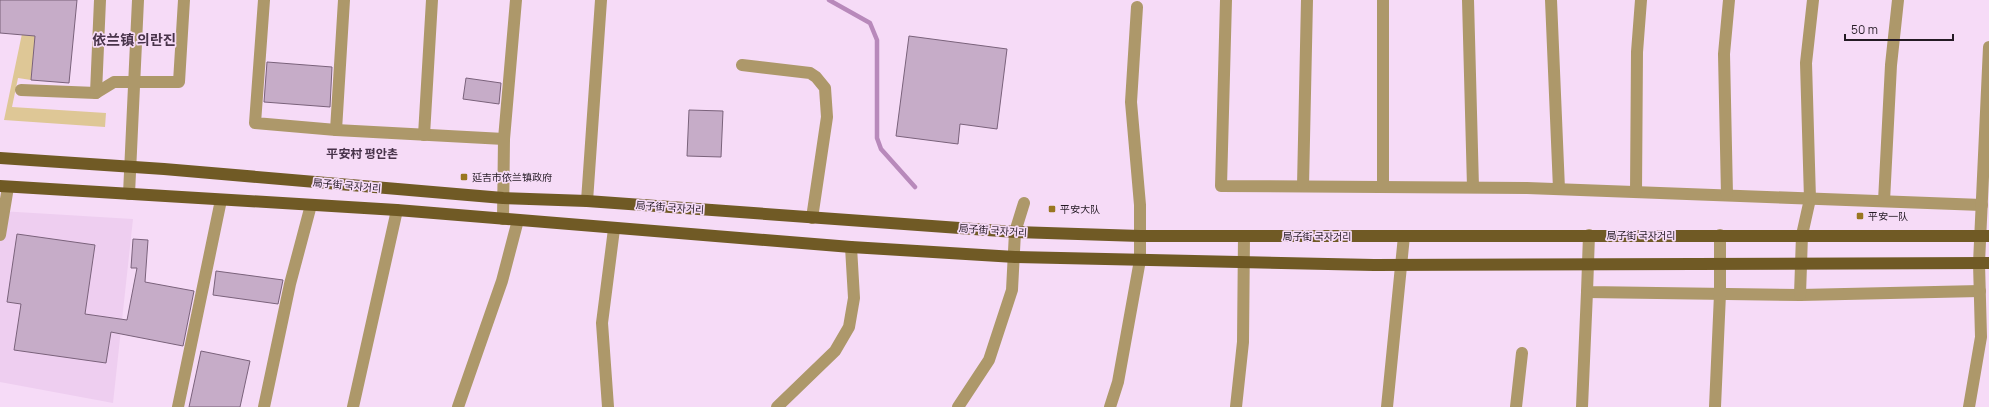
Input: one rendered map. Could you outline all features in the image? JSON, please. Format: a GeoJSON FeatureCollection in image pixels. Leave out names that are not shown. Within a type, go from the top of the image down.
{"type":"FeatureCollection","features":[{"type":"Feature","properties":{"kind":"main road","name":"局子街 국자거리"},"geometry":{"type":"LineString","coordinates":[[0,158],[130,167],[503,198],[587,201],[1015,232],[1140,236],[1985,236]]}},
{"type":"Feature","properties":{"kind":"main road"},"geometry":{"type":"LineString","coordinates":[[4,186],[397,210],[614,229],[851,247],[1014,257],[1401,265],[1984,263]]}},
{"type":"Feature","properties":{"kind":"street"},"geometry":{"type":"LineString","coordinates":[[96,93],[100,0]]}},
{"type":"Feature","properties":{"kind":"street"},"geometry":{"type":"LineString","coordinates":[[129,194],[138,0]]}},
{"type":"Feature","properties":{"kind":"street"},"geometry":{"type":"LineString","coordinates":[[21,90],[96,93],[114,82],[178,82],[184,0]]}},
{"type":"Feature","properties":{"kind":"street"},"geometry":{"type":"LineString","coordinates":[[264,0],[255,123],[336,130],[504,139]]}},
{"type":"Feature","properties":{"kind":"street"},"geometry":{"type":"LineString","coordinates":[[336,130],[344,0]]}},
{"type":"Feature","properties":{"kind":"street"},"geometry":{"type":"LineString","coordinates":[[424,135],[432,0]]}},
{"type":"Feature","properties":{"kind":"street"},"geometry":{"type":"LineString","coordinates":[[503,219],[504,139],[516,0]]}},
{"type":"Feature","properties":{"kind":"street"},"geometry":{"type":"LineString","coordinates":[[587,201],[601,0]]}},
{"type":"Feature","properties":{"kind":"street"},"geometry":{"type":"LineString","coordinates":[[1226,0],[1221,186],[1558,189],[1982,205]]}},
{"type":"Feature","properties":{"kind":"street"},"geometry":{"type":"LineString","coordinates":[[1302,186],[1307,0]]}},
{"type":"Feature","properties":{"kind":"street"},"geometry":{"type":"LineString","coordinates":[[1383,0],[1383,187]]}},
{"type":"Feature","properties":{"kind":"street"},"geometry":{"type":"LineString","coordinates":[[1468,0],[1473,188]]}},
{"type":"Feature","properties":{"kind":"street"},"geometry":{"type":"LineString","coordinates":[[1551,0],[1558,189]]}},
{"type":"Feature","properties":{"kind":"street"},"geometry":{"type":"LineString","coordinates":[[1636,192],[1637,52],[1641,0]]}},
{"type":"Feature","properties":{"kind":"street"},"geometry":{"type":"LineString","coordinates":[[1727,195],[1724,54],[1729,0]]}},
{"type":"Feature","properties":{"kind":"street"},"geometry":{"type":"LineString","coordinates":[[1800,295],[1802,235],[1810,198],[1806,63],[1813,0]]}},
{"type":"Feature","properties":{"kind":"street"},"geometry":{"type":"LineString","coordinates":[[1884,201],[1891,64],[1898,0]]}},
{"type":"Feature","properties":{"kind":"street"},"geometry":{"type":"LineString","coordinates":[[1110,407],[1118,382],[1140,260],[1140,205],[1131,102],[1137,7]]}},
{"type":"Feature","properties":{"kind":"street"},"geometry":{"type":"LineString","coordinates":[[1969,407],[1981,337],[1980,291],[1984,263],[1985,236],[1982,205],[1989,47]]}},
{"type":"Feature","properties":{"kind":"street"},"geometry":{"type":"LineString","coordinates":[[742,65],[810,73],[816,77],[825,88],[827,117],[812,218]]}},
{"type":"Feature","properties":{"kind":"street"},"geometry":{"type":"LineString","coordinates":[[0,235],[4,186]]}},
{"type":"Feature","properties":{"kind":"street"},"geometry":{"type":"LineString","coordinates":[[178,407],[221,200]]}},
{"type":"Feature","properties":{"kind":"street"},"geometry":{"type":"LineString","coordinates":[[958,407],[989,360],[1012,290],[1015,232],[1024,203]]}},
{"type":"Feature","properties":{"kind":"street"},"geometry":{"type":"LineString","coordinates":[[264,407],[290,284],[311,205]]}},
{"type":"Feature","properties":{"kind":"street"},"geometry":{"type":"LineString","coordinates":[[353,407],[397,210]]}},
{"type":"Feature","properties":{"kind":"street"},"geometry":{"type":"LineString","coordinates":[[458,407],[502,282],[518,220]]}},
{"type":"Feature","properties":{"kind":"street"},"geometry":{"type":"LineString","coordinates":[[608,407],[602,324],[614,229]]}},
{"type":"Feature","properties":{"kind":"street"},"geometry":{"type":"LineString","coordinates":[[1582,407],[1589,235]]}},
{"type":"Feature","properties":{"kind":"street"},"geometry":{"type":"LineString","coordinates":[[1715,407],[1720,294],[1720,235]]}},
{"type":"Feature","properties":{"kind":"street"},"geometry":{"type":"LineString","coordinates":[[1236,407],[1244,342],[1244,236]]}},
{"type":"Feature","properties":{"kind":"street"},"geometry":{"type":"LineString","coordinates":[[1388,407],[1404,236]]}},
{"type":"Feature","properties":{"kind":"street"},"geometry":{"type":"LineString","coordinates":[[777,407],[835,350],[849,327],[854,298],[854,277],[850,259],[851,247]]}},
{"type":"Feature","properties":{"kind":"street"},"geometry":{"type":"LineString","coordinates":[[1587,292],[1800,295],[1980,291]]}},
{"type":"Feature","properties":{"kind":"street"},"geometry":{"type":"LineString","coordinates":[[1516,407],[1522,353]]}},
{"type":"Feature","properties":{"kind":"shaded area"},"geometry":{"type":"Polygon","coordinates":[[[29,0],[39,0],[31,80],[18,78],[12,107],[106,113],[105,127],[4,120],[29,0]]]}},
{"type":"Feature","properties":{"kind":"shaded area"},"geometry":{"type":"Polygon","coordinates":[[[0,211],[133,219],[113,403],[0,382],[0,211]]]}},
{"type":"Feature","properties":{"kind":"building"},"geometry":{"type":"Polygon","coordinates":[[[0,0],[77,0],[69,83],[31,80],[35,36],[0,33],[0,0]]]}},
{"type":"Feature","properties":{"kind":"building"},"geometry":{"type":"Polygon","coordinates":[[[909,36],[1007,49],[997,129],[960,124],[958,144],[896,136],[909,36]]]}},
{"type":"Feature","properties":{"kind":"building"},"geometry":{"type":"Polygon","coordinates":[[[267,62],[332,67],[330,107],[264,102],[267,62]]]}},
{"type":"Feature","properties":{"kind":"building"},"geometry":{"type":"Polygon","coordinates":[[[466,78],[501,83],[499,104],[463,99],[466,78]]]}},
{"type":"Feature","properties":{"kind":"building"},"geometry":{"type":"Polygon","coordinates":[[[689,110],[723,111],[721,157],[687,156],[689,110]]]}},
{"type":"Feature","properties":{"kind":"building"},"geometry":{"type":"Polygon","coordinates":[[[17,234],[95,245],[85,314],[127,320],[137,268],[131,268],[133,239],[148,240],[145,282],[194,291],[183,346],[111,332],[106,363],[14,350],[21,304],[7,302],[17,234]]]}},
{"type":"Feature","properties":{"kind":"building"},"geometry":{"type":"Polygon","coordinates":[[[216,271],[283,280],[278,304],[213,295],[216,271]]]}},
{"type":"Feature","properties":{"kind":"building"},"geometry":{"type":"Polygon","coordinates":[[[201,351],[250,361],[240,407],[189,407],[201,351]]]}},
{"type":"Feature","properties":{"kind":"waterway"},"geometry":{"type":"LineString","coordinates":[[829,0],[870,23],[877,40],[877,138],[881,149],[915,187]]}},
{"type":"Feature","properties":{"kind":"place","name":"延吉市依兰镇政府"},"geometry":{"type":"Point","coordinates":[464,177]}},
{"type":"Feature","properties":{"kind":"place","name":"平安大队"},"geometry":{"type":"Point","coordinates":[1052,209]}},
{"type":"Feature","properties":{"kind":"place","name":"平安一队"},"geometry":{"type":"Point","coordinates":[1860,216]}},
{"type":"Feature","properties":{"kind":"district","name":"依兰镇 의란진"},"geometry":{"type":"Point","coordinates":[134,40]}},
{"type":"Feature","properties":{"kind":"district","name":"平安村 평안촌"},"geometry":{"type":"Point","coordinates":[362,154]}}]}
